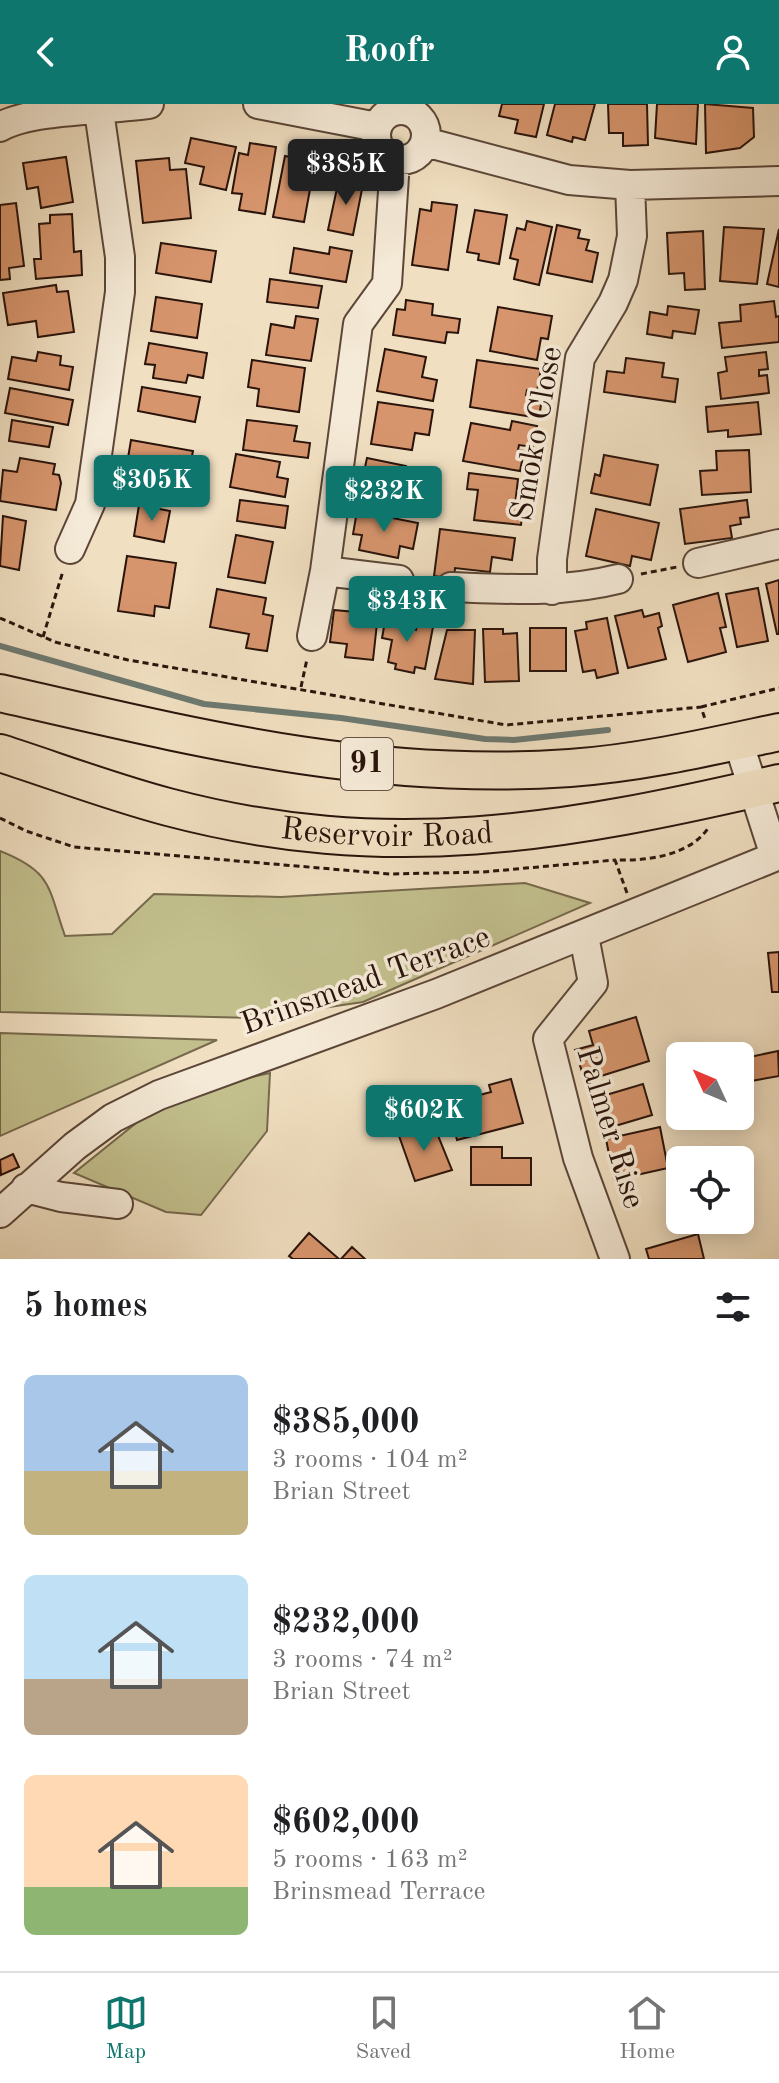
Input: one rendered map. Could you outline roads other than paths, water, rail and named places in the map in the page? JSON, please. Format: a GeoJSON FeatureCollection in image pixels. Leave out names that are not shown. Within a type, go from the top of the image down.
{"type":"FeatureCollection","features":[{"type":"Feature","properties":{"kind":"main road","name":"Reservoir Road"},"geometry":{"type":"LineString","coordinates":[[0,693],[204,740],[334,763],[447,769],[568,768],[631,761],[723,733],[779,732]]}},
{"type":"Feature","properties":{"kind":"main road","name":"Reservoir Road"},"geometry":{"type":"LineString","coordinates":[[0,753],[168,807],[291,831],[362,838],[430,840],[561,828],[766,786]]}},
{"type":"Feature","properties":{"kind":"street"},"geometry":{"type":"LineString","coordinates":[[0,127],[13,119],[42,114],[149,104]]}},
{"type":"Feature","properties":{"kind":"street"},"geometry":{"type":"LineString","coordinates":[[258,104],[377,127]]}},
{"type":"Feature","properties":{"kind":"street"},"geometry":{"type":"LineString","coordinates":[[406,107],[422,121],[425,142],[412,158],[395,160],[380,150],[377,127],[387,114],[406,107]]}},
{"type":"Feature","properties":{"kind":"street"},"geometry":{"type":"LineString","coordinates":[[70,549],[90,504],[120,292],[120,257],[99,111]]}},
{"type":"Feature","properties":{"kind":"street"},"geometry":{"type":"LineString","coordinates":[[425,142],[544,176],[630,185],[779,181]]}},
{"type":"Feature","properties":{"kind":"street"},"geometry":{"type":"LineString","coordinates":[[312,636],[325,571],[358,324],[387,284],[395,160]]}},
{"type":"Feature","properties":{"kind":"street","name":"Smoko Close"},"geometry":{"type":"LineString","coordinates":[[552,590],[552,559],[580,358],[623,280],[632,236],[630,185]]}},
{"type":"Feature","properties":{"kind":"street"},"geometry":{"type":"LineString","coordinates":[[698,563],[779,544]]}},
{"type":"Feature","properties":{"kind":"street"},"geometry":{"type":"LineString","coordinates":[[325,571],[399,580]]}},
{"type":"Feature","properties":{"kind":"street"},"geometry":{"type":"LineString","coordinates":[[451,587],[552,590],[618,579]]}},
{"type":"Feature","properties":{"kind":"street"},"geometry":{"type":"LineString","coordinates":[[723,733],[766,786],[777,856]]}},
{"type":"Feature","properties":{"kind":"street","name":"Brinsmead Terrace"},"geometry":{"type":"LineString","coordinates":[[0,1213],[26,1188],[113,1118],[159,1095],[584,936],[777,856]]}},
{"type":"Feature","properties":{"kind":"street","name":"Palmer Rise"},"geometry":{"type":"LineString","coordinates":[[584,936],[593,983],[548,1039],[578,1158],[615,1259]]}},
{"type":"Feature","properties":{"kind":"street"},"geometry":{"type":"LineString","coordinates":[[26,1188],[61,1197],[118,1204]]}},
{"type":"Feature","properties":{"kind":"waterway"},"geometry":{"type":"LineString","coordinates":[[0,646],[204,704],[341,718],[485,739],[514,740],[608,730]]}}]}
